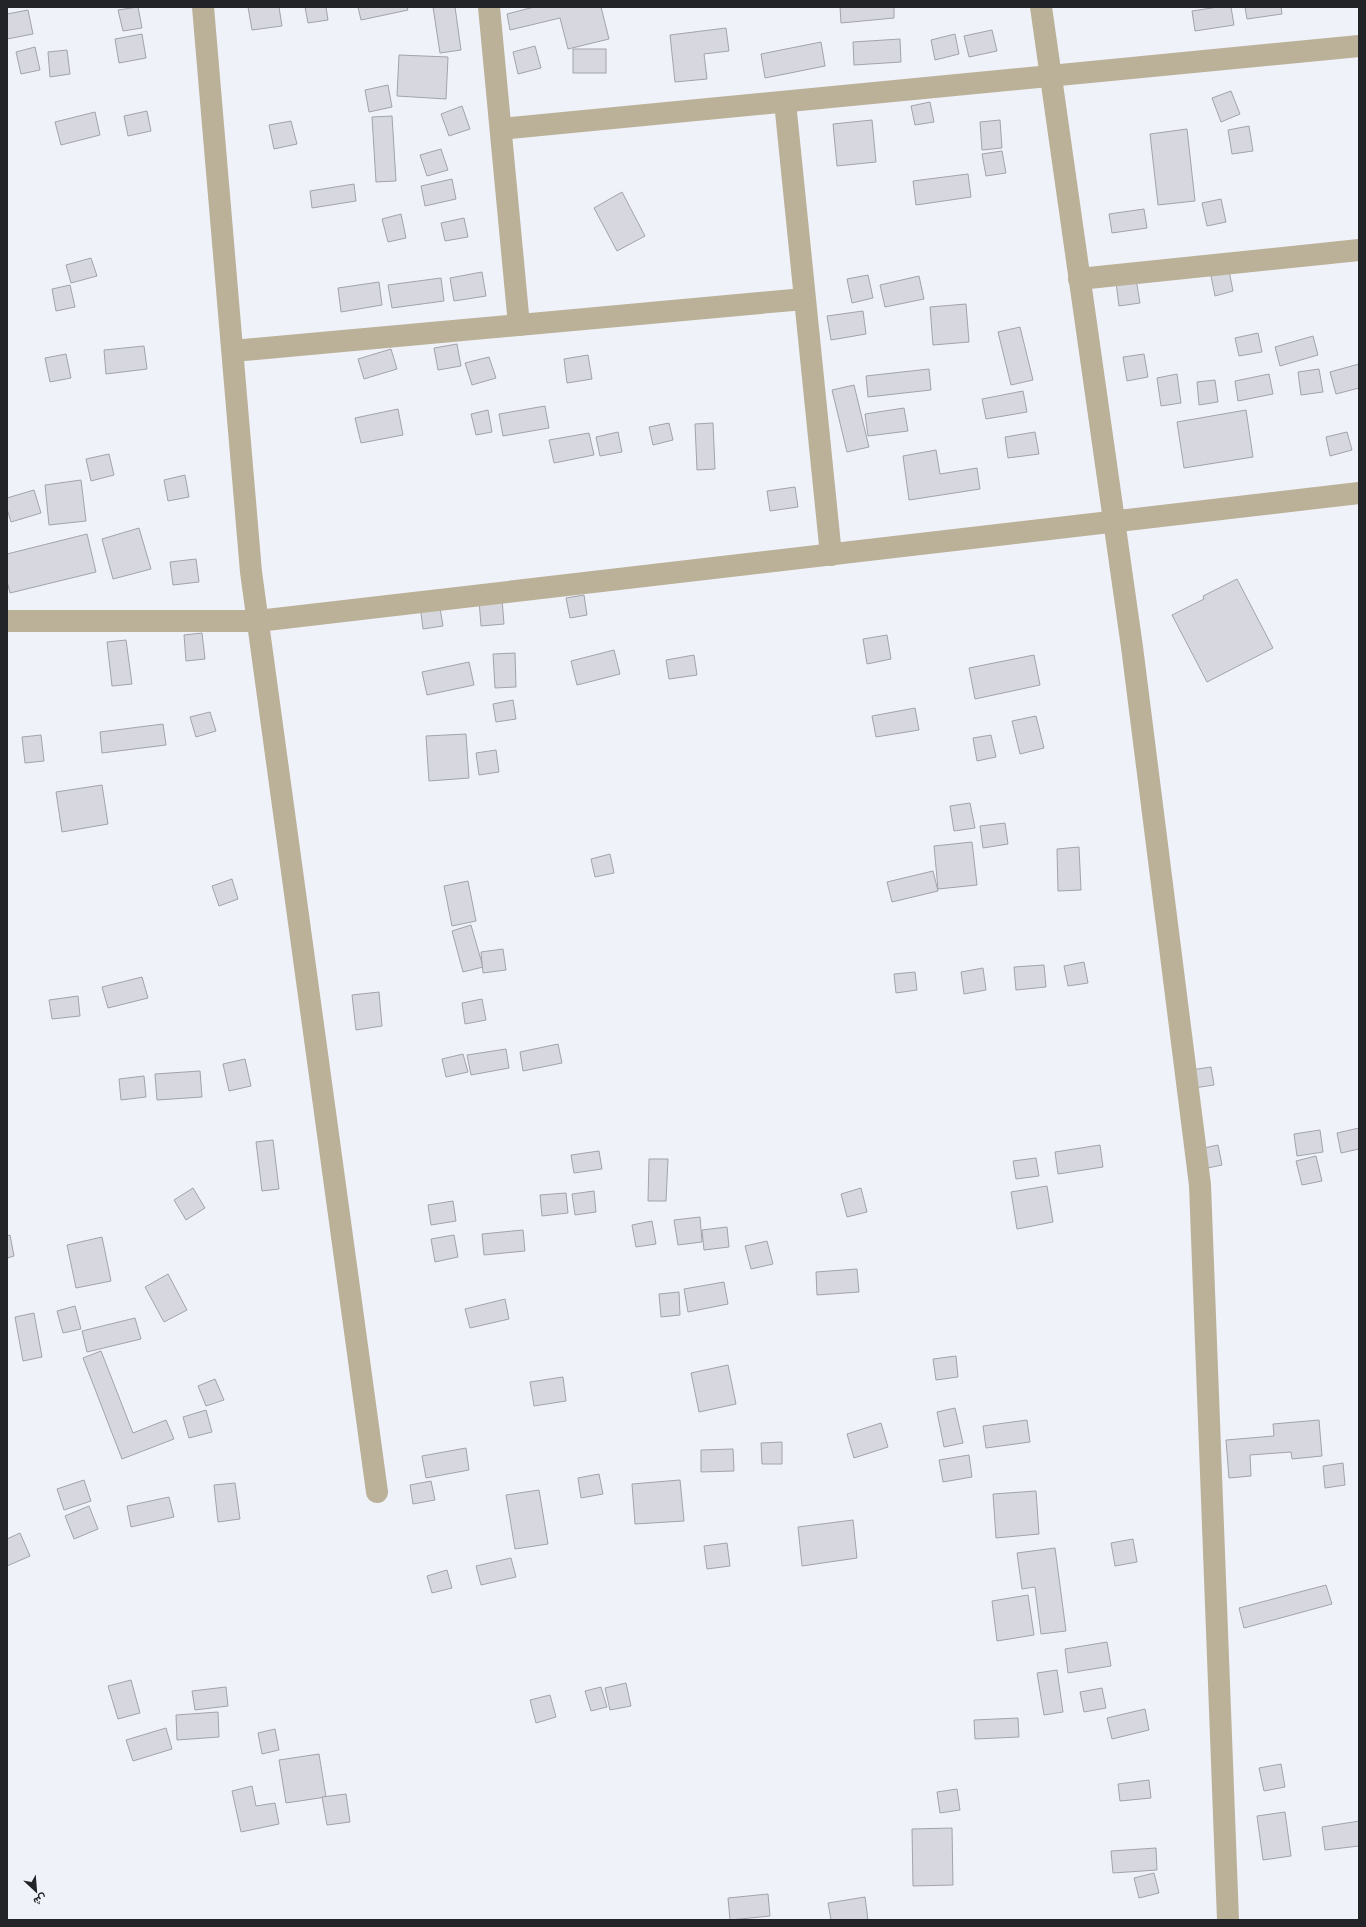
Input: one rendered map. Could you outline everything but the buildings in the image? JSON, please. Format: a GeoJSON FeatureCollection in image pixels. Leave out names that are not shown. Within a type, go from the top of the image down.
{"type":"FeatureCollection","features":[{"type":"Feature","properties":{"kind":"street"},"geometry":{"type":"LineString","coordinates":[[203,7],[251,572],[377,1492]]}},
{"type":"Feature","properties":{"kind":"street"},"geometry":{"type":"LineString","coordinates":[[489,7],[519,325]]}},
{"type":"Feature","properties":{"kind":"street"},"geometry":{"type":"LineString","coordinates":[[1041,7],[1132,647],[1200,1185],[1228,1920]]}},
{"type":"Feature","properties":{"kind":"street"},"geometry":{"type":"LineString","coordinates":[[501,129],[1359,46]]}},
{"type":"Feature","properties":{"kind":"street"},"geometry":{"type":"LineString","coordinates":[[784,102],[831,555]]}},
{"type":"Feature","properties":{"kind":"street"},"geometry":{"type":"LineString","coordinates":[[1080,279],[1359,250]]}},
{"type":"Feature","properties":{"kind":"street"},"geometry":{"type":"LineString","coordinates":[[233,351],[804,299]]}},
{"type":"Feature","properties":{"kind":"street"},"geometry":{"type":"LineString","coordinates":[[7,621],[258,621],[1359,493]]}}]}
